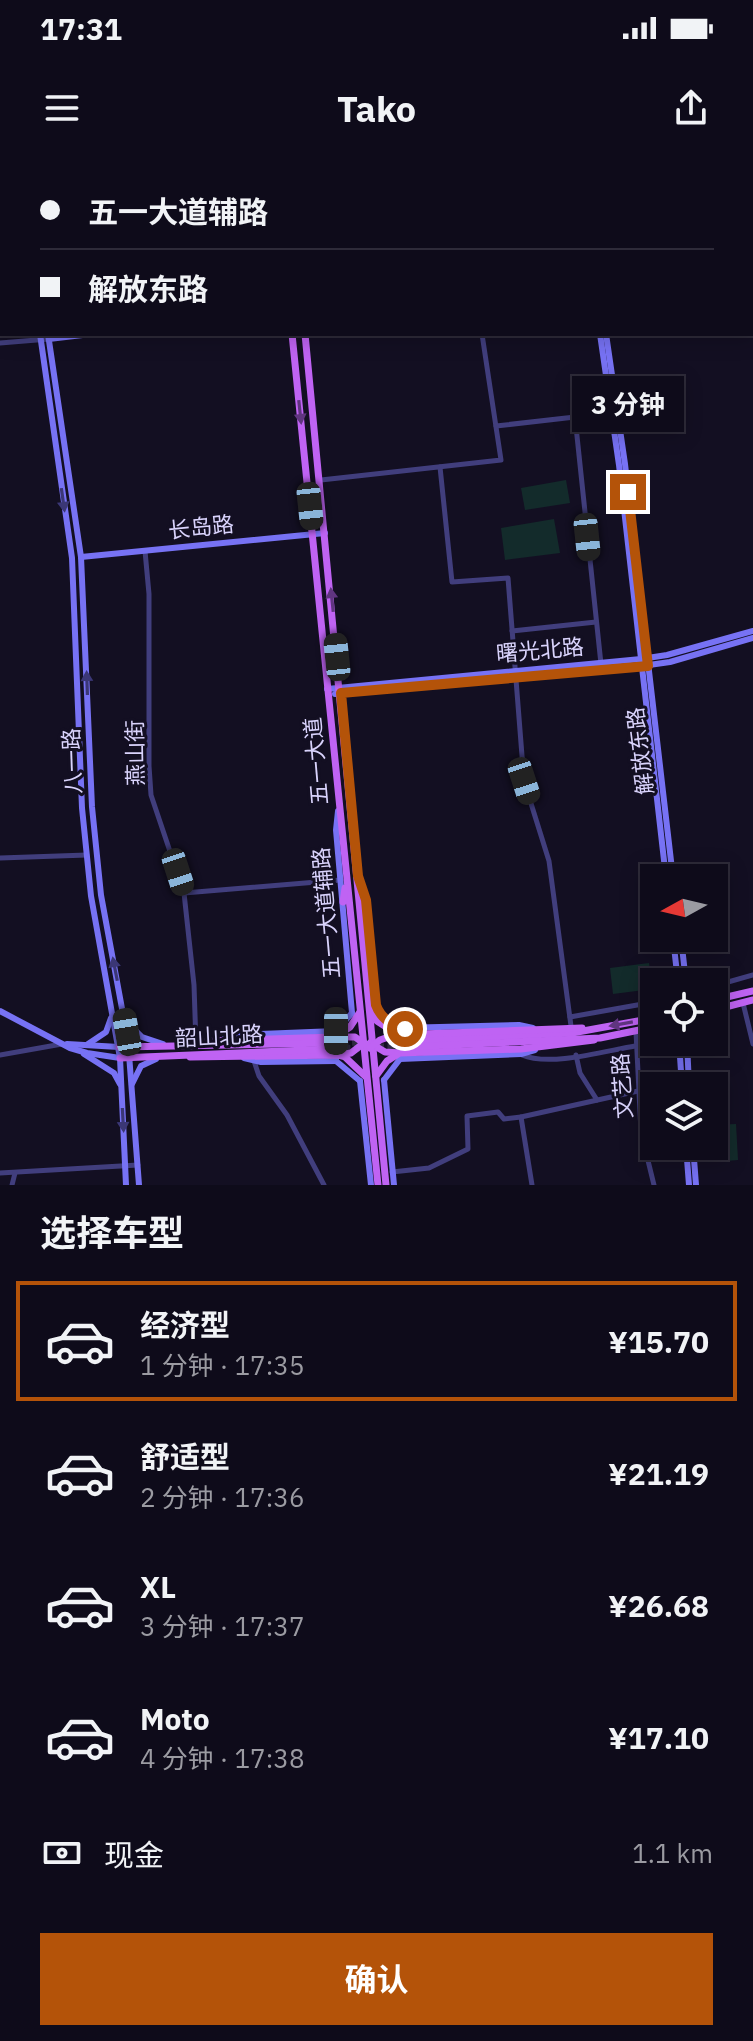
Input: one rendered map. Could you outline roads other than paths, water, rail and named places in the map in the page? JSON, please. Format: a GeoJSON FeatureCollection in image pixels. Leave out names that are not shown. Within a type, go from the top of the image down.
{"type":"FeatureCollection","features":[{"type":"Feature","properties":{"kind":"main road","name":"五一大道"},"geometry":{"type":"LineString","coordinates":[[292,336],[344,879],[351,902],[369,1007],[372,1029],[368,1047]]}},
{"type":"Feature","properties":{"kind":"main road","name":"五一大道"},"geometry":{"type":"LineString","coordinates":[[305,336],[358,876],[351,902]]}},
{"type":"Feature","properties":{"kind":"main road","name":"解放东路"},"geometry":{"type":"LineString","coordinates":[[600,336],[671,864]]}},
{"type":"Feature","properties":{"kind":"main road","name":"解放东路"},"geometry":{"type":"LineString","coordinates":[[606,336],[625,464],[665,864]]}},
{"type":"Feature","properties":{"kind":"main road","name":"八一路"},"geometry":{"type":"LineString","coordinates":[[44,337],[81,557],[92,807],[101,895],[128,1047],[121,1087],[126,1185]]}},
{"type":"Feature","properties":{"kind":"main road","name":"八一路"},"geometry":{"type":"LineString","coordinates":[[44,337],[72,558],[82,808],[91,896],[112,1015],[131,1091],[139,1185]]}},
{"type":"Feature","properties":{"kind":"main road","name":"长岛路"},"geometry":{"type":"LineString","coordinates":[[81,557],[325,533]]}},
{"type":"Feature","properties":{"kind":"main road","name":"曙光北路"},"geometry":{"type":"LineString","coordinates":[[645,662],[753,631]]}},
{"type":"Feature","properties":{"kind":"main road","name":"曙光北路"},"geometry":{"type":"LineString","coordinates":[[328,692],[516,673],[670,662],[753,638]]}},
{"type":"Feature","properties":{"kind":"main road","name":"五一大道辅路"},"geometry":{"type":"LineString","coordinates":[[358,876],[366,900],[369,1007]]}},
{"type":"Feature","properties":{"kind":"main road","name":"五一大道辅路"},"geometry":{"type":"LineString","coordinates":[[351,902],[352,1013]]}},
{"type":"Feature","properties":{"kind":"main road"},"geometry":{"type":"LineString","coordinates":[[728,997],[753,991]]}},
{"type":"Feature","properties":{"kind":"main road"},"geometry":{"type":"LineString","coordinates":[[728,1007],[753,1000]]}},
{"type":"Feature","properties":{"kind":"main road","name":"五一大道"},"geometry":{"type":"LineString","coordinates":[[369,1007],[367,1080],[378,1185]]}},
{"type":"Feature","properties":{"kind":"main road"},"geometry":{"type":"LineString","coordinates":[[335,1039],[352,1013],[369,1007]]}},
{"type":"Feature","properties":{"kind":"main road"},"geometry":{"type":"LineString","coordinates":[[335,1039],[369,1007]]}},
{"type":"Feature","properties":{"kind":"main road"},"geometry":{"type":"LineString","coordinates":[[369,1007],[377,1021],[400,1044],[521,1052],[600,1038]]}},
{"type":"Feature","properties":{"kind":"main road","name":"韶山北路"},"geometry":{"type":"LineString","coordinates":[[0,1011],[81,1052],[124,1058],[183,1056],[335,1039]]}},
{"type":"Feature","properties":{"kind":"main road"},"geometry":{"type":"LineString","coordinates":[[123,1014],[132,1029],[142,1037],[170,1046]]}},
{"type":"Feature","properties":{"kind":"main road"},"geometry":{"type":"LineString","coordinates":[[87,1045],[106,1032],[112,1015]]}},
{"type":"Feature","properties":{"kind":"main road"},"geometry":{"type":"LineString","coordinates":[[367,1080],[400,1044],[520,1037],[640,1020]]}},
{"type":"Feature","properties":{"kind":"main road"},"geometry":{"type":"LineString","coordinates":[[220,1040],[355,1037],[368,1047],[385,1052],[400,1044],[519,1025],[540,1029]]}},
{"type":"Feature","properties":{"kind":"main road"},"geometry":{"type":"LineString","coordinates":[[183,1056],[257,1059],[339,1057],[368,1047],[571,1026],[588,1029]]}},
{"type":"Feature","properties":{"kind":"main road"},"geometry":{"type":"LineString","coordinates":[[400,1044],[600,1038],[640,1031]]}},
{"type":"Feature","properties":{"kind":"main road"},"geometry":{"type":"LineString","coordinates":[[196,1044],[237,1035],[335,1039],[347,1044],[339,1057]]}},
{"type":"Feature","properties":{"kind":"main road","name":"韶山北路"},"geometry":{"type":"LineString","coordinates":[[63,1044],[209,1046],[335,1039]]}},
{"type":"Feature","properties":{"kind":"main road"},"geometry":{"type":"LineString","coordinates":[[394,1185],[384,1080],[400,1044]]}},
{"type":"Feature","properties":{"kind":"main road"},"geometry":{"type":"LineString","coordinates":[[81,1052],[114,1073],[121,1087]]}},
{"type":"Feature","properties":{"kind":"main road"},"geometry":{"type":"LineString","coordinates":[[131,1091],[138,1070],[161,1057]]}},
{"type":"Feature","properties":{"kind":"main road"},"geometry":{"type":"LineString","coordinates":[[339,1057],[356,1066],[367,1080],[371,1185]]}},
{"type":"Feature","properties":{"kind":"main road","name":"五一大道"},"geometry":{"type":"LineString","coordinates":[[367,1080],[386,1185]]}},
{"type":"Feature","properties":{"kind":"main road"},"geometry":{"type":"LineString","coordinates":[[367,1080],[384,1080]]}},
{"type":"Feature","properties":{"kind":"main road"},"geometry":{"type":"LineString","coordinates":[[687,1160],[689,1185]]}},
{"type":"Feature","properties":{"kind":"main road"},"geometry":{"type":"LineString","coordinates":[[694,1160],[696,1185]]}},
{"type":"Feature","properties":{"kind":"street"},"geometry":{"type":"LineString","coordinates":[[321,480],[501,460],[482,336]]}},
{"type":"Feature","properties":{"kind":"street"},"geometry":{"type":"LineString","coordinates":[[0,343],[44,337]]}},
{"type":"Feature","properties":{"kind":"street"},"geometry":{"type":"LineString","coordinates":[[496,426],[575,417],[601,666]]}},
{"type":"Feature","properties":{"kind":"street"},"geometry":{"type":"LineString","coordinates":[[440,467],[452,582],[508,578],[524,781],[549,861],[571,1026]]}},
{"type":"Feature","properties":{"kind":"street","name":"燕山街"},"geometry":{"type":"LineString","coordinates":[[145,551],[149,594],[151,795],[184,893],[194,985],[196,1044]]}},
{"type":"Feature","properties":{"kind":"street"},"geometry":{"type":"LineString","coordinates":[[512,631],[596,622]]}},
{"type":"Feature","properties":{"kind":"street"},"geometry":{"type":"LineString","coordinates":[[0,858],[87,855]]}},
{"type":"Feature","properties":{"kind":"street"},"geometry":{"type":"LineString","coordinates":[[184,893],[344,879]]}},
{"type":"Feature","properties":{"kind":"street"},"geometry":{"type":"LineString","coordinates":[[728,982],[753,975]]}},
{"type":"Feature","properties":{"kind":"street"},"geometry":{"type":"LineString","coordinates":[[743,1003],[753,1044]]}},
{"type":"Feature","properties":{"kind":"street"},"geometry":{"type":"LineString","coordinates":[[570,1017],[640,1004]]}},
{"type":"Feature","properties":{"kind":"street","name":"文艺路"},"geometry":{"type":"LineString","coordinates":[[636,1032],[641,1132],[654,1185]]}},
{"type":"Feature","properties":{"kind":"street"},"geometry":{"type":"LineString","coordinates":[[0,1055],[63,1044]]}},
{"type":"Feature","properties":{"kind":"street"},"geometry":{"type":"LineString","coordinates":[[521,1052],[533,1059],[635,1046]]}},
{"type":"Feature","properties":{"kind":"street"},"geometry":{"type":"LineString","coordinates":[[576,1055],[580,1073],[597,1100]]}},
{"type":"Feature","properties":{"kind":"street"},"geometry":{"type":"LineString","coordinates":[[257,1059],[259,1076],[287,1115],[324,1185]]}},
{"type":"Feature","properties":{"kind":"street"},"geometry":{"type":"LineString","coordinates":[[392,1172],[429,1168],[468,1149],[467,1116],[498,1112],[504,1119],[521,1117],[638,1091]]}},
{"type":"Feature","properties":{"kind":"street"},"geometry":{"type":"LineString","coordinates":[[521,1117],[532,1185]]}},
{"type":"Feature","properties":{"kind":"street"},"geometry":{"type":"LineString","coordinates":[[0,1173],[138,1165]]}},
{"type":"Feature","properties":{"kind":"street"},"geometry":{"type":"LineString","coordinates":[[12,1185],[15,1173]]}},
{"type":"Feature","properties":{"kind":"tunnel"},"geometry":{"type":"LineString","coordinates":[[331,1043],[363,1042]]}},
{"type":"Feature","properties":{"kind":"tunnel"},"geometry":{"type":"LineString","coordinates":[[377,1047],[404,1047]]}},
{"type":"Feature","properties":{"kind":"tunnel"},"geometry":{"type":"LineString","coordinates":[[333,1049],[360,1048]]}}]}
